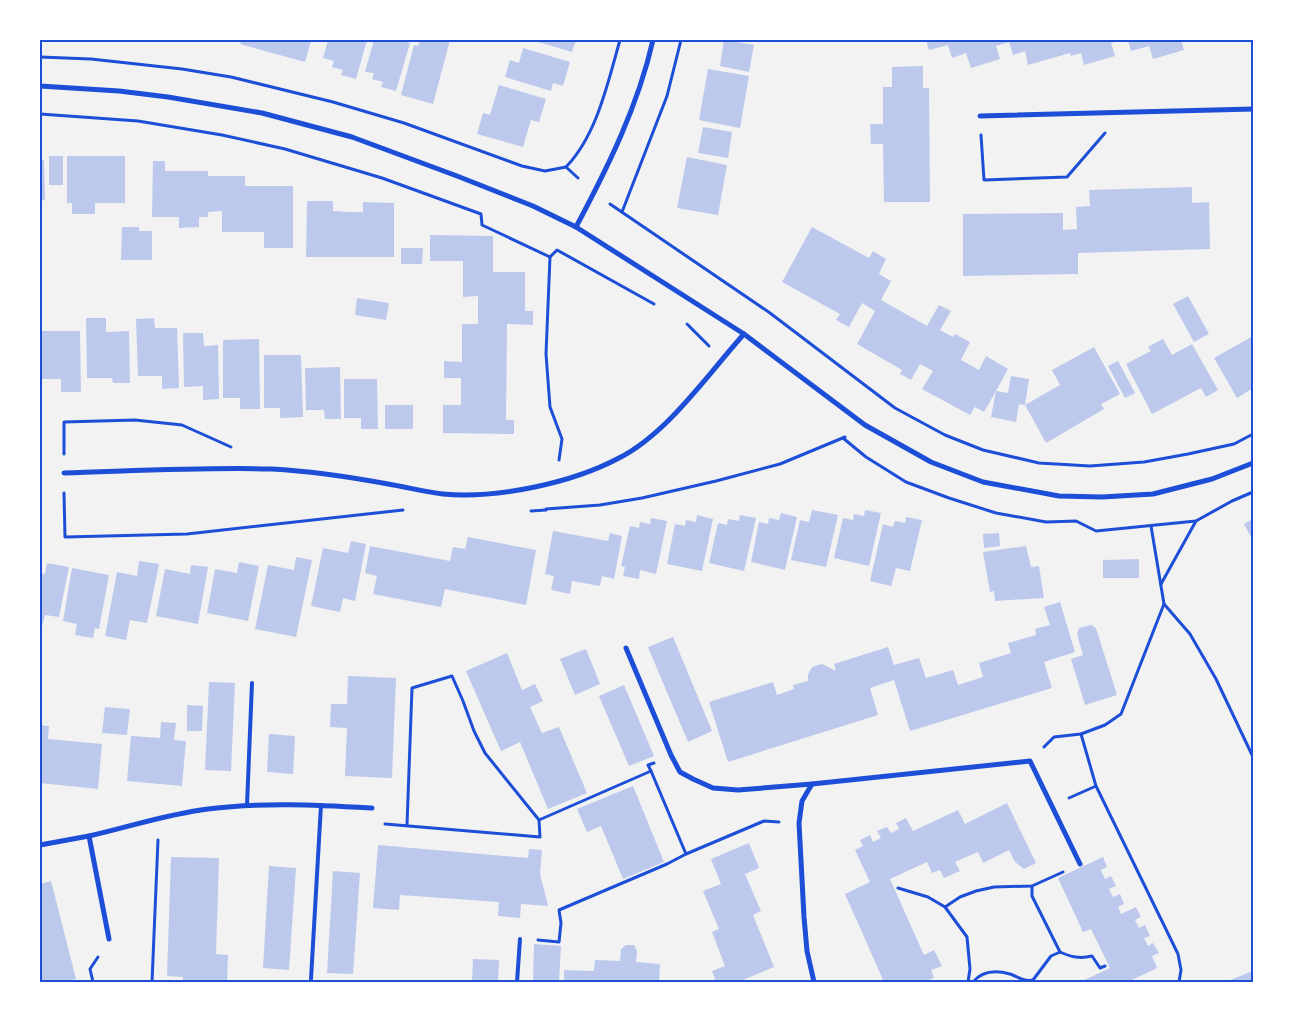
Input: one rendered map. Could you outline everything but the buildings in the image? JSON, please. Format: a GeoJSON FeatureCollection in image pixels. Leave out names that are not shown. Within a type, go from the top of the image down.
{"type":"FeatureCollection","features":[{"type":"Feature","properties":{"kind":"street"},"geometry":{"type":"LineString","coordinates":[[576,227],[620,141],[648,62],[653,40]]}},
{"type":"Feature","properties":{"kind":"street"},"geometry":{"type":"LineString","coordinates":[[40,86],[119,91],[168,97],[262,113],[352,137],[532,206],[576,227],[744,334],[865,424],[931,462],[983,482],[1059,496],[1102,497],[1153,494],[1212,479],[1253,463]]}},
{"type":"Feature","properties":{"kind":"street"},"geometry":{"type":"LineString","coordinates":[[980,116],[1253,109]]}},
{"type":"Feature","properties":{"kind":"street"},"geometry":{"type":"LineString","coordinates":[[64,473],[272,470],[356,478],[442,494],[496,494],[525,489],[589,472],[620,458],[647,439],[672,417],[744,334]]}},
{"type":"Feature","properties":{"kind":"street"},"geometry":{"type":"LineString","coordinates":[[626,648],[680,772],[713,788],[738,790],[812,784],[1030,761],[1080,864]]}},
{"type":"Feature","properties":{"kind":"street"},"geometry":{"type":"LineString","coordinates":[[812,784],[802,801],[799,823],[807,951],[814,982]]}},
{"type":"Feature","properties":{"kind":"street"},"geometry":{"type":"LineString","coordinates":[[40,845],[89,836],[159,817],[207,809],[247,805],[321,805],[372,808]]}},
{"type":"Feature","properties":{"kind":"street"},"geometry":{"type":"LineString","coordinates":[[89,836],[109,940]]}},
{"type":"Feature","properties":{"kind":"lane"},"geometry":{"type":"LineString","coordinates":[[247,805],[252,684]]}},
{"type":"Feature","properties":{"kind":"lane"},"geometry":{"type":"LineString","coordinates":[[311,979],[321,805]]}},
{"type":"Feature","properties":{"kind":"lane"},"geometry":{"type":"LineString","coordinates":[[517,982],[520,939]]}},
{"type":"Feature","properties":{"kind":"path"},"geometry":{"type":"LineString","coordinates":[[566,167],[576,156],[588,135],[606,90],[620,40]]}},
{"type":"Feature","properties":{"kind":"path"},"geometry":{"type":"LineString","coordinates":[[622,212],[667,96],[681,40]]}},
{"type":"Feature","properties":{"kind":"path"},"geometry":{"type":"LineString","coordinates":[[980,116],[984,180],[1067,177],[1105,133],[1105,112]]}},
{"type":"Feature","properties":{"kind":"path"},"geometry":{"type":"LineString","coordinates":[[40,114],[138,121],[222,135],[285,149],[382,178],[481,214],[482,225],[550,256]]}},
{"type":"Feature","properties":{"kind":"path"},"geometry":{"type":"LineString","coordinates":[[546,510],[556,481],[562,439],[550,407],[546,354],[550,256],[557,250],[656,305]]}},
{"type":"Feature","properties":{"kind":"path"},"geometry":{"type":"LineString","coordinates":[[681,319],[722,358]]}},
{"type":"Feature","properties":{"kind":"path"},"geometry":{"type":"LineString","coordinates":[[234,449],[219,440],[182,425],[135,420],[64,422],[65,537],[187,534],[404,510]]}},
{"type":"Feature","properties":{"kind":"path"},"geometry":{"type":"LineString","coordinates":[[528,511],[600,505],[642,498],[771,466],[843,438],[865,424]]}},
{"type":"Feature","properties":{"kind":"path"},"geometry":{"type":"LineString","coordinates":[[1161,585],[1196,521]]}},
{"type":"Feature","properties":{"kind":"path"},"geometry":{"type":"LineString","coordinates":[[1030,761],[1054,737],[1082,734],[1106,726],[1121,714],[1164,604],[1150,526]]}},
{"type":"Feature","properties":{"kind":"path"},"geometry":{"type":"LineString","coordinates":[[1164,604],[1190,634],[1216,679],[1253,757]]}},
{"type":"Feature","properties":{"kind":"path"},"geometry":{"type":"LineString","coordinates":[[372,808],[372,824],[407,825],[540,837],[539,820],[485,753],[452,676],[412,688],[407,825]]}},
{"type":"Feature","properties":{"kind":"path"},"geometry":{"type":"LineString","coordinates":[[1082,734],[1096,786],[1178,954],[1181,970],[1179,982]]}},
{"type":"Feature","properties":{"kind":"path"},"geometry":{"type":"LineString","coordinates":[[671,755],[648,765],[686,854]]}},
{"type":"Feature","properties":{"kind":"path"},"geometry":{"type":"LineString","coordinates":[[539,820],[651,771]]}},
{"type":"Feature","properties":{"kind":"path"},"geometry":{"type":"LineString","coordinates":[[1051,805],[1096,786]]}},
{"type":"Feature","properties":{"kind":"path"},"geometry":{"type":"LineString","coordinates":[[152,982],[159,817]]}},
{"type":"Feature","properties":{"kind":"path"},"geometry":{"type":"LineString","coordinates":[[520,939],[559,942],[561,923],[559,910],[764,821],[799,823]]}},
{"type":"Feature","properties":{"kind":"path"},"geometry":{"type":"LineString","coordinates":[[945,907],[960,897],[994,887],[1032,886],[1045,881]]}},
{"type":"Feature","properties":{"kind":"path"},"geometry":{"type":"LineString","coordinates":[[1032,886],[1032,896],[1060,952],[1083,958],[1092,956],[1100,968],[1105,966]]}},
{"type":"Feature","properties":{"kind":"path"},"geometry":{"type":"LineString","coordinates":[[898,888],[928,897],[945,907],[967,937],[970,969],[968,982]]}},
{"type":"Feature","properties":{"kind":"path"},"geometry":{"type":"LineString","coordinates":[[92,982],[90,968],[109,940]]}},
{"type":"Feature","properties":{"kind":"path"},"geometry":{"type":"LineString","coordinates":[[973,982],[977,977],[992,971],[1010,974],[1026,981],[1033,980],[1051,956],[1060,952]]}}]}
